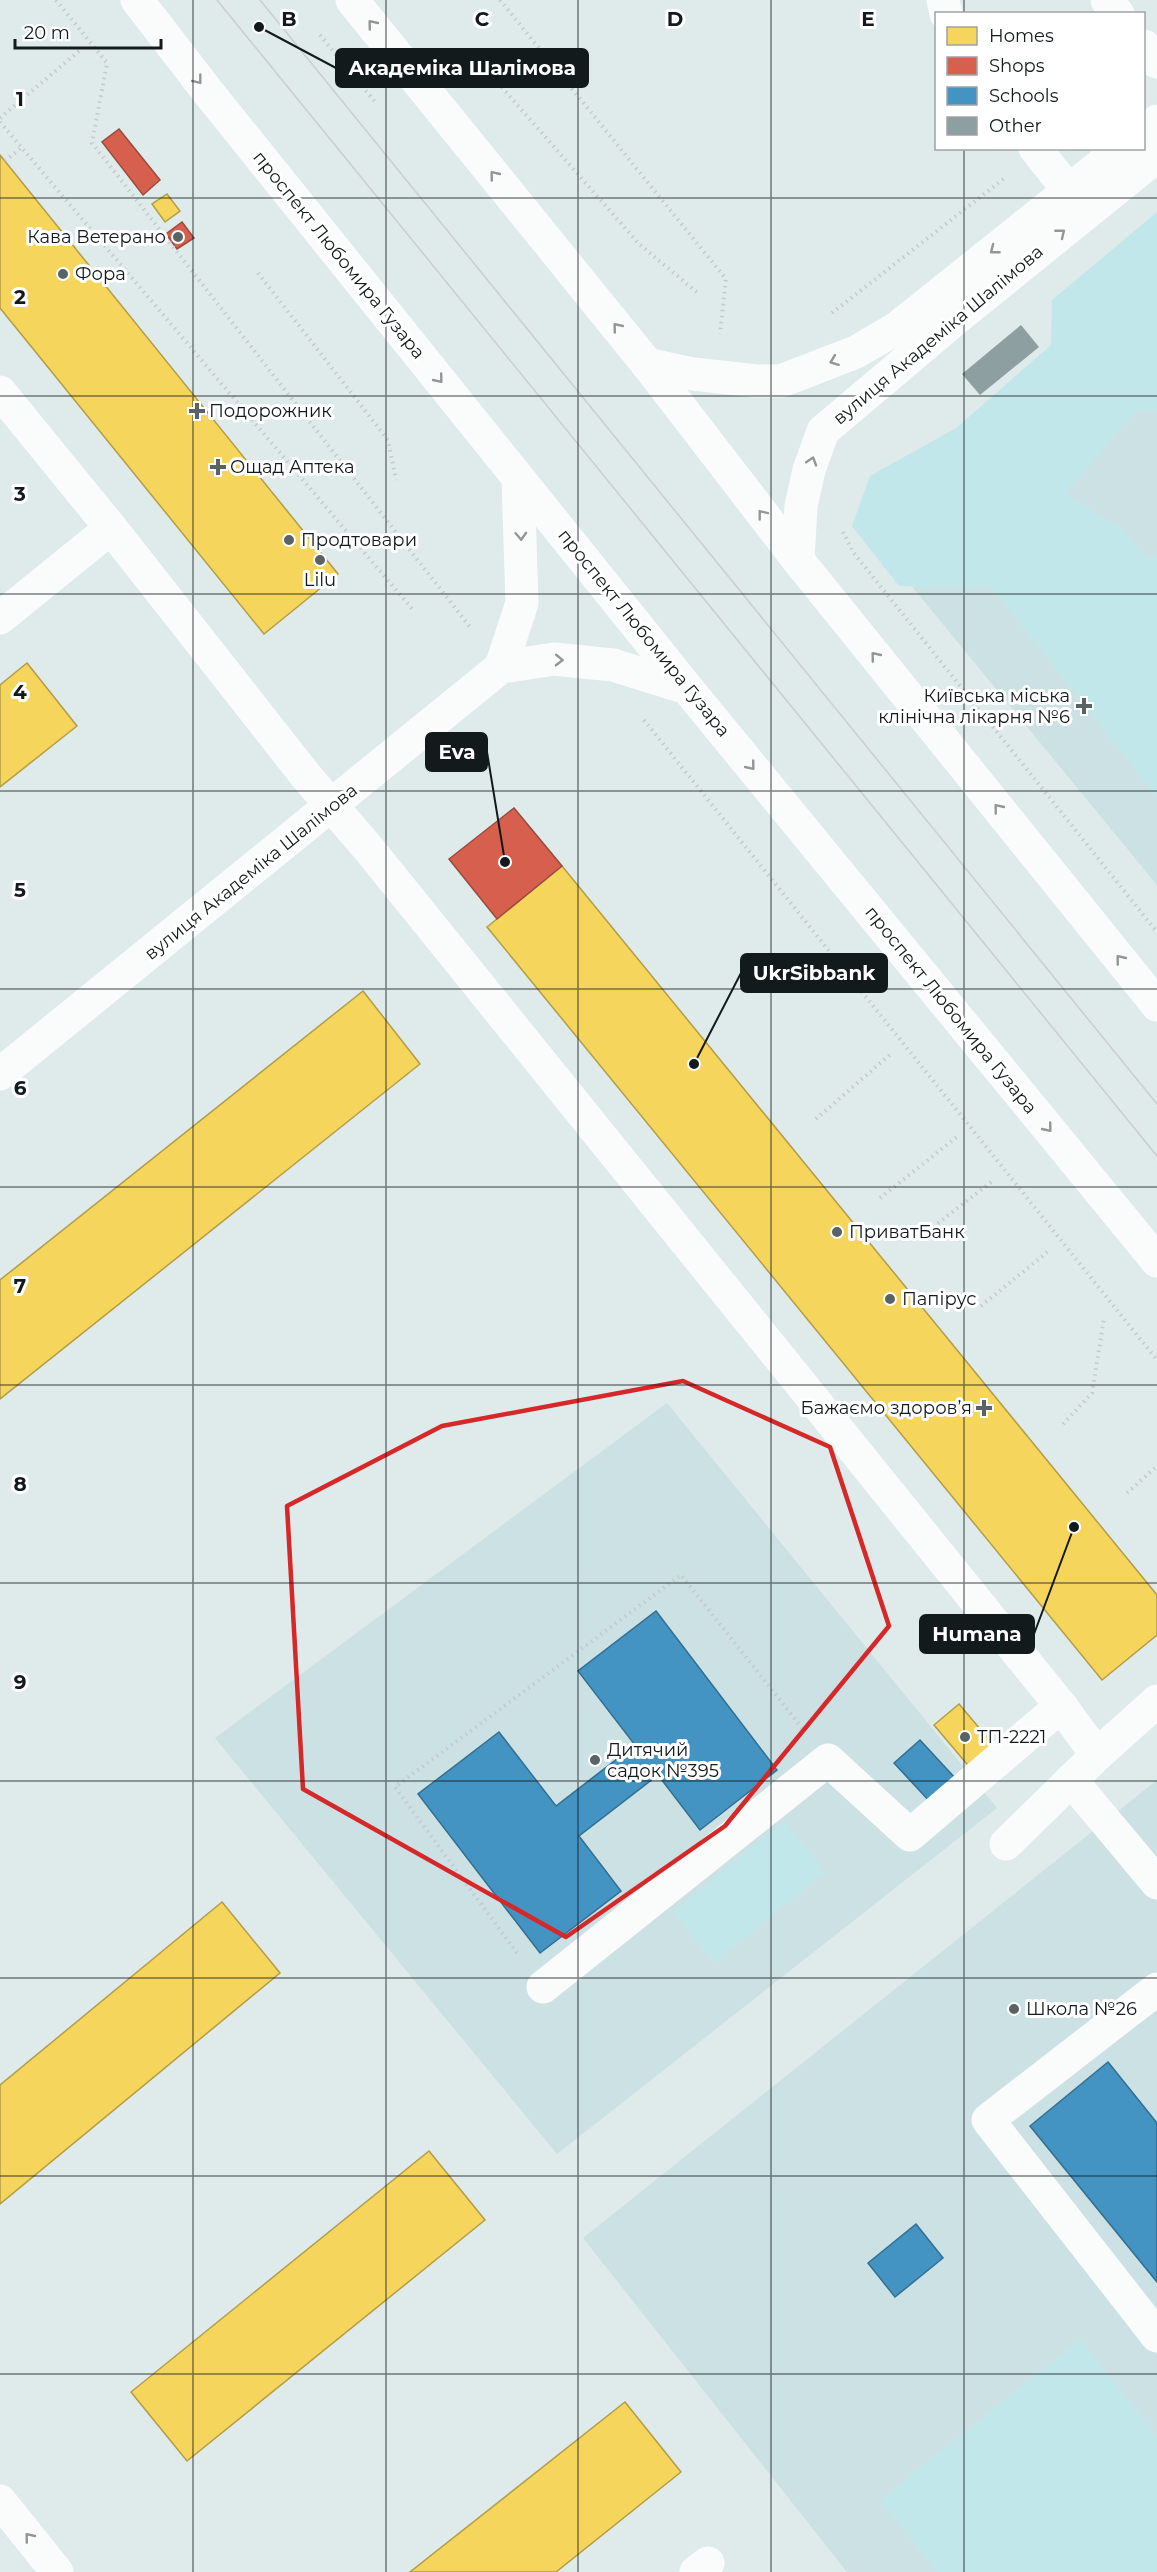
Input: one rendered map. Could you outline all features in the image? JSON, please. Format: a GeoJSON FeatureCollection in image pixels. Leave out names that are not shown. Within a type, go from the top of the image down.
{"type":"FeatureCollection","features":[{"type":"Feature","properties":{"kind":"main road","name":"проспект Любомира Гузара"},"geometry":{"type":"LineString","coordinates":[[137,0],[215,101],[687,688],[1157,1261]]}},
{"type":"Feature","properties":{"kind":"main road"},"geometry":{"type":"LineString","coordinates":[[352,0],[647,364],[798,560],[1157,1005]]}},
{"type":"Feature","properties":{"kind":"main road"},"geometry":{"type":"LineString","coordinates":[[1107,0],[1116,12]]}},
{"type":"Feature","properties":{"kind":"main road"},"geometry":{"type":"LineString","coordinates":[[1145,48],[1157,62]]}},
{"type":"Feature","properties":{"kind":"main road"},"geometry":{"type":"LineString","coordinates":[[1036,150],[1069,191]]}},
{"type":"Feature","properties":{"kind":"main road","name":"вулиця Академіка Шалімова"},"geometry":{"type":"LineString","coordinates":[[647,364],[693,374],[756,381],[781,381],[856,352],[897,328],[1120,150]]}},
{"type":"Feature","properties":{"kind":"main road","name":"вулиця Академіка Шалімова"},"geometry":{"type":"LineString","coordinates":[[798,560],[801,506],[808,470],[823,431],[958,317],[1157,156]]}},
{"type":"Feature","properties":{"kind":"main road"},"geometry":{"type":"LineString","coordinates":[[0,392],[332,807],[368,848],[1061,1706],[1097,1755]]}},
{"type":"Feature","properties":{"kind":"main road"},"geometry":{"type":"LineString","coordinates":[[518,477],[522,603],[501,667],[554,659],[613,664],[687,688]]}},
{"type":"Feature","properties":{"kind":"main road"},"geometry":{"type":"LineString","coordinates":[[0,618],[111,528]]}},
{"type":"Feature","properties":{"kind":"main road","name":"вулиця Академіка Шалімова"},"geometry":{"type":"LineString","coordinates":[[0,1074],[332,807],[501,667]]}},
{"type":"Feature","properties":{"kind":"main road"},"geometry":{"type":"LineString","coordinates":[[1006,1844],[1097,1755],[1157,1701]]}},
{"type":"Feature","properties":{"kind":"main road"},"geometry":{"type":"LineString","coordinates":[[543,1987],[828,1760],[910,1835],[1061,1706]]}},
{"type":"Feature","properties":{"kind":"main road"},"geometry":{"type":"LineString","coordinates":[[1071,1780],[1157,1883]]}},
{"type":"Feature","properties":{"kind":"main road"},"geometry":{"type":"LineString","coordinates":[[1157,1989],[988,2120],[1157,2336]]}},
{"type":"Feature","properties":{"kind":"main road"},"geometry":{"type":"LineString","coordinates":[[0,2501],[57,2572]]}},
{"type":"Feature","properties":{"kind":"path"},"geometry":{"type":"LineString","coordinates":[[500,0],[726,279],[720,338]]}},
{"type":"Feature","properties":{"kind":"path"},"geometry":{"type":"LineString","coordinates":[[320,35],[375,102]]}},
{"type":"Feature","properties":{"kind":"path"},"geometry":{"type":"LineString","coordinates":[[79,51],[0,120],[21,148],[413,610]]}},
{"type":"Feature","properties":{"kind":"path"},"geometry":{"type":"LineString","coordinates":[[492,52],[499,84],[639,244],[699,294]]}},
{"type":"Feature","properties":{"kind":"path"},"geometry":{"type":"LineString","coordinates":[[5,161],[21,148]]}},
{"type":"Feature","properties":{"kind":"path"},"geometry":{"type":"LineString","coordinates":[[823,320],[1036,150]]}},
{"type":"Feature","properties":{"kind":"path"},"geometry":{"type":"LineString","coordinates":[[258,273],[388,440],[396,480]]}},
{"type":"Feature","properties":{"kind":"path"},"geometry":{"type":"LineString","coordinates":[[841,523],[842,531],[853,552],[1157,932]]}},
{"type":"Feature","properties":{"kind":"path"},"geometry":{"type":"LineString","coordinates":[[816,1119],[893,1052]]}},
{"type":"Feature","properties":{"kind":"path"},"geometry":{"type":"LineString","coordinates":[[880,1198],[958,1136]]}},
{"type":"Feature","properties":{"kind":"path"},"geometry":{"type":"LineString","coordinates":[[933,1227],[994,1180]]}},
{"type":"Feature","properties":{"kind":"path"},"geometry":{"type":"LineString","coordinates":[[981,1305],[1050,1250]]}},
{"type":"Feature","properties":{"kind":"path"},"geometry":{"type":"LineString","coordinates":[[1063,1424],[1092,1393],[1104,1319]]}},
{"type":"Feature","properties":{"kind":"path"},"geometry":{"type":"LineString","coordinates":[[1127,1493],[1157,1466]]}},
{"type":"Feature","properties":{"kind":"path"},"geometry":{"type":"LineString","coordinates":[[543,1987],[395,1787],[681,1575],[828,1760]]}},
{"type":"Feature","properties":{"kind":"highlighted area"},"geometry":{"type":"Polygon","coordinates":[[[683,1381],[830,1447],[889,1626],[725,1826],[566,1937],[303,1789],[287,1506],[442,1426],[683,1381]]]}},
{"type":"Feature","properties":{"kind":"shaded area","name":"Київська міська клінічна лікарня №6"},"geometry":{"type":"Polygon","coordinates":[[[1157,212],[1157,411],[1135,412],[1065,494],[1124,530],[1144,556],[1157,557],[1157,797],[991,587],[899,586],[852,526],[870,476],[956,428],[1051,345],[1052,300],[1157,212]]]}},
{"type":"Feature","properties":{"kind":"shaded area","name":"Київська міська клінічна лікарня №6"},"geometry":{"type":"Polygon","coordinates":[[[1157,280],[1157,885],[864,528],[1157,280]]]}},
{"type":"Feature","properties":{"kind":"shaded area","name":"Дитячий садок №395"},"geometry":{"type":"Polygon","coordinates":[[[667,1403],[997,1808],[557,2154],[215,1738],[667,1403]]]}},
{"type":"Feature","properties":{"kind":"shaded area","name":"Школа №26"},"geometry":{"type":"Polygon","coordinates":[[[1157,1780],[1157,2572],[847,2572],[583,2238],[1157,1780]]]}},
{"type":"Feature","properties":{"kind":"shaded area"},"geometry":{"type":"Polygon","coordinates":[[[784,1821],[825,1872],[714,1963],[672,1912],[784,1821]]]}},
{"type":"Feature","properties":{"kind":"shaded area"},"geometry":{"type":"Polygon","coordinates":[[[1080,2339],[1157,2436],[1157,2572],[937,2572],[880,2500],[1080,2339]]]}},
{"type":"Feature","properties":{"kind":"building: Homes"},"geometry":{"type":"Polygon","coordinates":[[[0,155],[338,574],[264,634],[0,308],[0,155]]]}},
{"type":"Feature","properties":{"kind":"building: Homes"},"geometry":{"type":"Polygon","coordinates":[[[167,194],[180,211],[165,222],[152,204],[167,194]]]}},
{"type":"Feature","properties":{"kind":"building: Homes"},"geometry":{"type":"Polygon","coordinates":[[[27,663],[77,726],[0,787],[0,685],[27,663]]]}},
{"type":"Feature","properties":{"kind":"building: Homes"},"geometry":{"type":"Polygon","coordinates":[[[562,866],[1157,1595],[1157,1635],[1102,1680],[487,927],[562,866]]]}},
{"type":"Feature","properties":{"kind":"building: Homes"},"geometry":{"type":"Polygon","coordinates":[[[363,991],[420,1064],[0,1399],[0,1280],[363,991]]]}},
{"type":"Feature","properties":{"kind":"building: Homes","name":"ТП-2221"},"geometry":{"type":"Polygon","coordinates":[[[959,1704],[997,1749],[972,1770],[934,1725],[959,1704]]]}},
{"type":"Feature","properties":{"kind":"building: Homes"},"geometry":{"type":"Polygon","coordinates":[[[222,1902],[280,1973],[0,2204],[0,2085],[222,1902]]]}},
{"type":"Feature","properties":{"kind":"building: Homes"},"geometry":{"type":"Polygon","coordinates":[[[429,2151],[485,2220],[187,2461],[131,2392],[429,2151]]]}},
{"type":"Feature","properties":{"kind":"building: Homes"},"geometry":{"type":"Polygon","coordinates":[[[625,2402],[681,2472],[556,2572],[410,2572],[625,2402]]]}},
{"type":"Feature","properties":{"kind":"building: Shops"},"geometry":{"type":"Polygon","coordinates":[[[119,129],[160,180],[143,195],[102,142],[119,129]]]}},
{"type":"Feature","properties":{"kind":"building: Shops"},"geometry":{"type":"Polygon","coordinates":[[[182,222],[194,238],[177,249],[166,234],[182,222]]]}},
{"type":"Feature","properties":{"kind":"building: Shops"},"geometry":{"type":"Polygon","coordinates":[[[514,808],[562,866],[497,919],[449,859],[514,808]]]}},
{"type":"Feature","properties":{"kind":"building: Schools"},"geometry":{"type":"Polygon","coordinates":[[[656,1611],[777,1770],[700,1830],[658,1775],[579,1836],[621,1891],[540,1953],[418,1794],[499,1732],[556,1806],[635,1745],[578,1671],[656,1611]]]}},
{"type":"Feature","properties":{"kind":"building: Schools"},"geometry":{"type":"Polygon","coordinates":[[[920,1740],[957,1780],[931,1803],[894,1763],[920,1740]]]}},
{"type":"Feature","properties":{"kind":"building: Schools"},"geometry":{"type":"Polygon","coordinates":[[[1108,2062],[1157,2123],[1157,2282],[1030,2126],[1108,2062]]]}},
{"type":"Feature","properties":{"kind":"building: Schools"},"geometry":{"type":"Polygon","coordinates":[[[916,2224],[943,2258],[895,2297],[868,2263],[916,2224]]]}},
{"type":"Feature","properties":{"kind":"building: Other"},"geometry":{"type":"Polygon","coordinates":[[[1021,325],[1039,347],[980,395],[962,374],[1021,325]]]}},
{"type":"Feature","properties":{"kind":"tram line"},"geometry":{"type":"LineString","coordinates":[[217,0],[1157,1156]]}},
{"type":"Feature","properties":{"kind":"tram line"},"geometry":{"type":"LineString","coordinates":[[260,0],[1157,1104]]}},
{"type":"Feature","properties":{"kind":"place","name":"Академіка Шалімова"},"geometry":{"type":"Point","coordinates":[259,27]}},
{"type":"Feature","properties":{"kind":"place","name":"Кава Ветерано"},"geometry":{"type":"Point","coordinates":[178,237]}},
{"type":"Feature","properties":{"kind":"place","name":"Фора"},"geometry":{"type":"Point","coordinates":[63,274]}},
{"type":"Feature","properties":{"kind":"place","name":"Подорожник"},"geometry":{"type":"Point","coordinates":[197,411]}},
{"type":"Feature","properties":{"kind":"place","name":"Ощад Аптека"},"geometry":{"type":"Point","coordinates":[218,467]}},
{"type":"Feature","properties":{"kind":"place","name":"Продтовари"},"geometry":{"type":"Point","coordinates":[289,540]}},
{"type":"Feature","properties":{"kind":"place","name":"Lilu"},"geometry":{"type":"Point","coordinates":[320,560]}},
{"type":"Feature","properties":{"kind":"place","name":"Київська міська клінічна лікарня №6"},"geometry":{"type":"Point","coordinates":[1084,706]}},
{"type":"Feature","properties":{"kind":"place","name":"Eva"},"geometry":{"type":"Point","coordinates":[505,862]}},
{"type":"Feature","properties":{"kind":"place","name":"UkrSibbank"},"geometry":{"type":"Point","coordinates":[694,1064]}},
{"type":"Feature","properties":{"kind":"place","name":"ПриватБанк"},"geometry":{"type":"Point","coordinates":[837,1232]}},
{"type":"Feature","properties":{"kind":"place","name":"Папірус"},"geometry":{"type":"Point","coordinates":[890,1299]}},
{"type":"Feature","properties":{"kind":"place","name":"Бажаємо здоровʼя"},"geometry":{"type":"Point","coordinates":[984,1408]}},
{"type":"Feature","properties":{"kind":"place","name":"Humana"},"geometry":{"type":"Point","coordinates":[1074,1527]}},
{"type":"Feature","properties":{"kind":"place","name":"ТП-2221"},"geometry":{"type":"Point","coordinates":[965,1737]}},
{"type":"Feature","properties":{"kind":"place","name":"Дитячий садок №395"},"geometry":{"type":"Point","coordinates":[595,1760]}},
{"type":"Feature","properties":{"kind":"place","name":"Школа №26"},"geometry":{"type":"Point","coordinates":[1014,2009]}}]}
